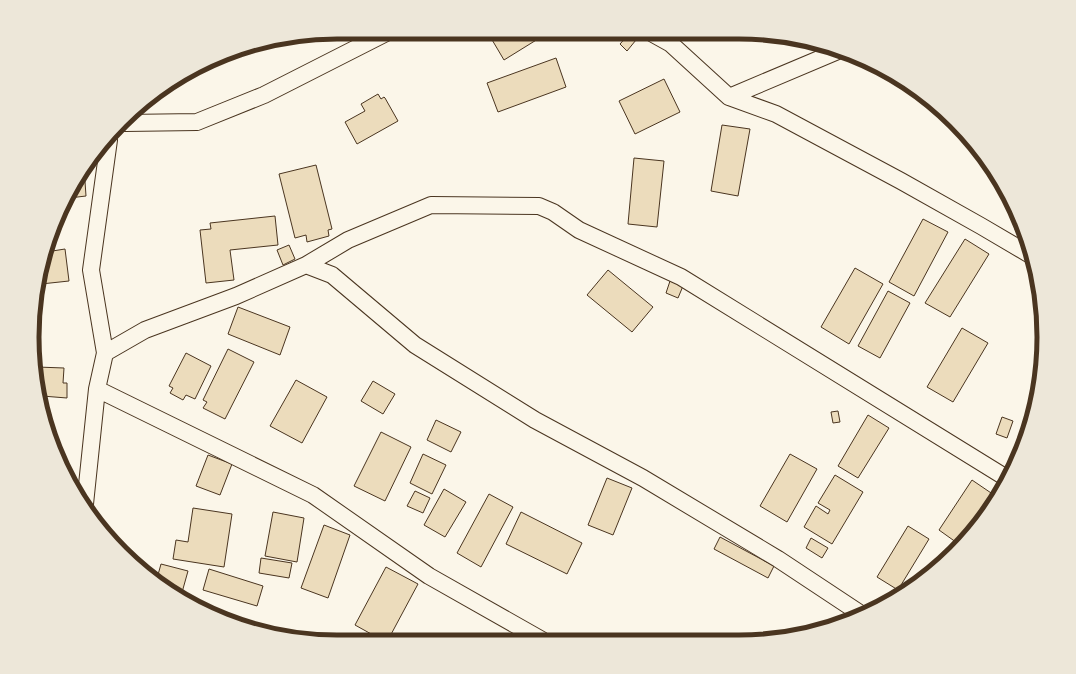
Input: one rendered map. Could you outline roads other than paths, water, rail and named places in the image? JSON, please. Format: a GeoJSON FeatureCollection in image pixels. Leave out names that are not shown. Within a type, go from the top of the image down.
{"type":"FeatureCollection","features":[{"type":"Feature","properties":{"kind":"street"},"geometry":{"type":"LineString","coordinates":[[130,123],[197,122],[264,95],[374,39]]}},
{"type":"Feature","properties":{"kind":"street"},"geometry":{"type":"LineString","coordinates":[[662,39],[671,44],[729,97],[776,114],[901,181],[1024,251]]}},
{"type":"Feature","properties":{"kind":"street"},"geometry":{"type":"LineString","coordinates":[[729,97],[831,54]]}},
{"type":"Feature","properties":{"kind":"street"},"geometry":{"type":"LineString","coordinates":[[86,497],[97,389],[105,353],[91,270],[109,146]]}},
{"type":"Feature","properties":{"kind":"street"},"geometry":{"type":"LineString","coordinates":[[105,353],[145,330],[236,296],[306,265],[348,240],[431,205],[539,206],[553,212],[579,230],[681,277],[1003,476]]}},
{"type":"Feature","properties":{"kind":"street"},"geometry":{"type":"LineString","coordinates":[[306,265],[332,275],[415,344],[535,420],[643,478],[778,560],[856,611]]}},
{"type":"Feature","properties":{"kind":"street"},"geometry":{"type":"LineString","coordinates":[[97,389],[313,495],[429,576],[533,635]]}}]}
